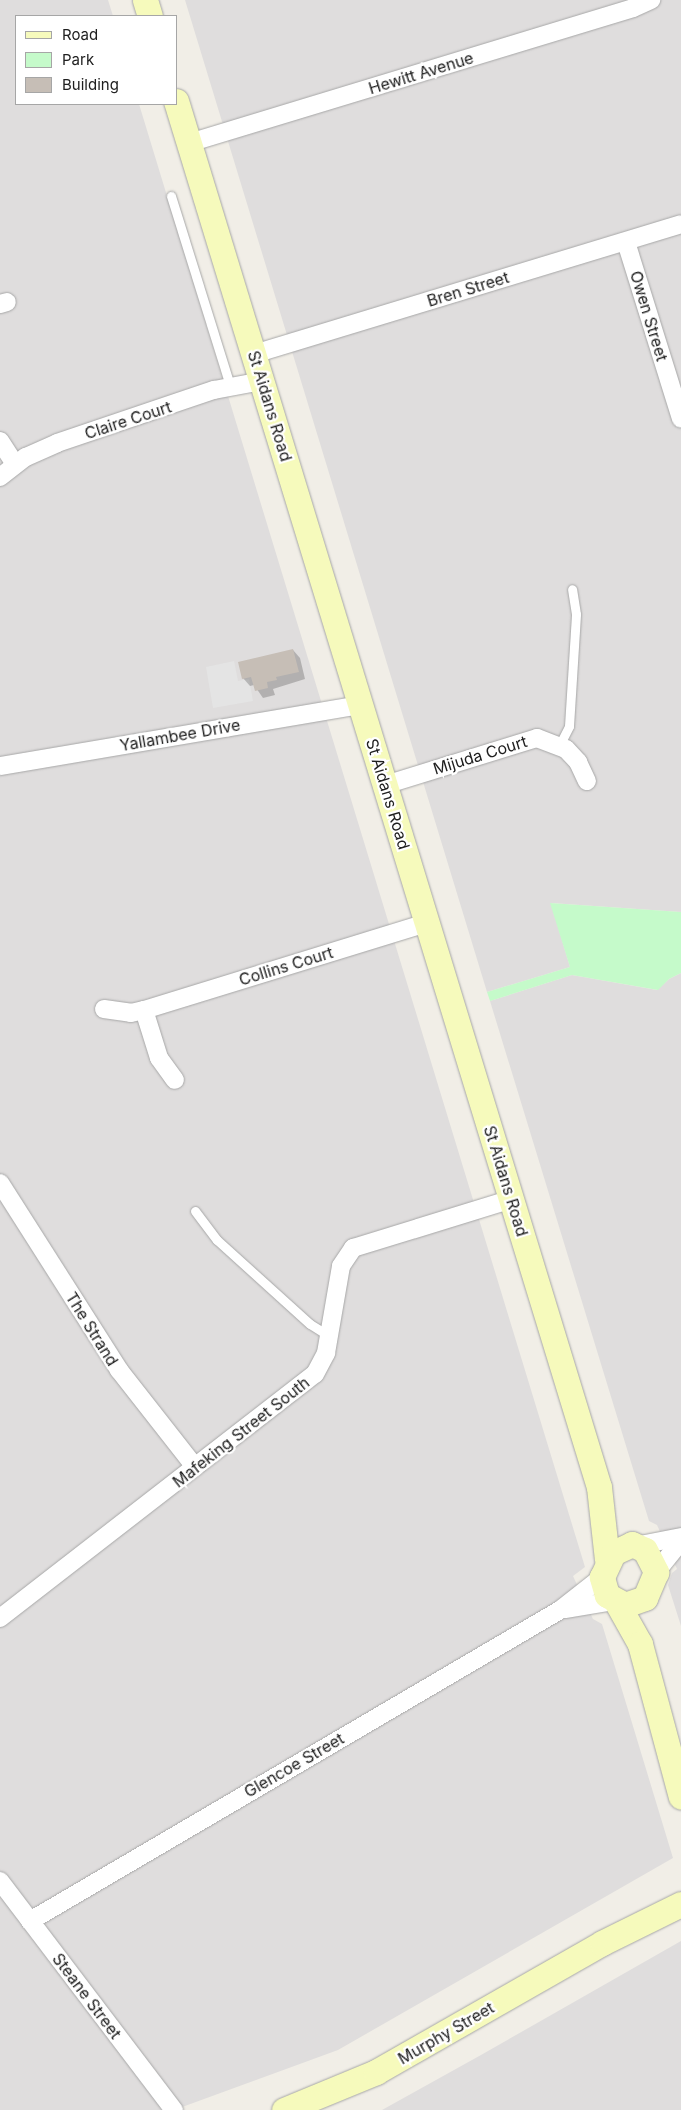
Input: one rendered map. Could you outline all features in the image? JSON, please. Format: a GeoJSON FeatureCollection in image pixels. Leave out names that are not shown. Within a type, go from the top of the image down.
{"type":"FeatureCollection","features":[{"type":"Feature","properties":{"kind":"street"},"geometry":{"type":"LineString","coordinates":[[145,0],[150,15]]}},
{"type":"Feature","properties":{"kind":"street","name":"Hewitt Avenue"},"geometry":{"type":"LineString","coordinates":[[189,143],[634,8],[652,0]]}},
{"type":"Feature","properties":{"kind":"street","name":"St Aidans Road"},"geometry":{"type":"LineString","coordinates":[[177,105],[599,1487],[604,1568]]}},
{"type":"Feature","properties":{"kind":"street","name":"Bren Street"},"geometry":{"type":"LineString","coordinates":[[254,354],[681,224]]}},
{"type":"Feature","properties":{"kind":"street","name":"Owen Street"},"geometry":{"type":"LineString","coordinates":[[626,242],[681,419]]}},
{"type":"Feature","properties":{"kind":"street","name":"Claire Court"},"geometry":{"type":"LineString","coordinates":[[0,477],[15,464],[57,443],[230,386],[262,381]]}},
{"type":"Feature","properties":{"kind":"street"},"geometry":{"type":"LineString","coordinates":[[0,441],[15,464]]}},
{"type":"Feature","properties":{"kind":"street","name":"Yallambee Drive"},"geometry":{"type":"LineString","coordinates":[[0,766],[360,704]]}},
{"type":"Feature","properties":{"kind":"street","name":"Mijuda Court"},"geometry":{"type":"LineString","coordinates":[[385,784],[525,740],[537,738],[560,744]]}},
{"type":"Feature","properties":{"kind":"street"},"geometry":{"type":"LineString","coordinates":[[560,744],[578,762],[587,781]]}},
{"type":"Feature","properties":{"kind":"street","name":"Collins Court"},"geometry":{"type":"LineString","coordinates":[[104,1009],[131,1012],[144,1010],[428,923]]}},
{"type":"Feature","properties":{"kind":"street"},"geometry":{"type":"LineString","coordinates":[[144,1010],[159,1058],[175,1080]]}},
{"type":"Feature","properties":{"kind":"street","name":"The Strand"},"geometry":{"type":"LineString","coordinates":[[0,1183],[119,1370],[195,1467]]}},
{"type":"Feature","properties":{"kind":"street","name":"Mafeking Street South"},"geometry":{"type":"LineString","coordinates":[[0,1618],[315,1374],[323,1361],[341,1266],[353,1248],[512,1199]]}},
{"type":"Feature","properties":{"kind":"street","name":"St Aidans Road"},"geometry":{"type":"LineString","coordinates":[[599,1487],[638,1545]]}},
{"type":"Feature","properties":{"kind":"street"},"geometry":{"type":"LineString","coordinates":[[681,1536],[618,1548],[604,1568],[604,1588],[616,1602],[640,1644],[681,1797]]}},
{"type":"Feature","properties":{"kind":"street"},"geometry":{"type":"LineString","coordinates":[[616,1602],[639,1602],[681,1541]]}},
{"type":"Feature","properties":{"kind":"street"},"geometry":{"type":"LineString","coordinates":[[638,1545],[650,1556],[653,1581],[647,1623],[649,1641],[681,1746]]}},
{"type":"Feature","properties":{"kind":"street","name":"Glencoe Street"},"geometry":{"type":"LineString","coordinates":[[30,1921],[560,1610],[604,1568]]}},
{"type":"Feature","properties":{"kind":"street","name":"Glencoe Street"},"geometry":{"type":"LineString","coordinates":[[560,1610],[616,1602]]}},
{"type":"Feature","properties":{"kind":"street","name":"Steane Street"},"geometry":{"type":"LineString","coordinates":[[0,1882],[174,2110]]}},
{"type":"Feature","properties":{"kind":"street","name":"Murphy Street"},"geometry":{"type":"LineString","coordinates":[[602,1942],[652,1903],[681,1886]]}},
{"type":"Feature","properties":{"kind":"street","name":"Murphy Street"},"geometry":{"type":"LineString","coordinates":[[284,2110],[349,2085],[407,2056],[602,1942],[681,1904]]}},
{"type":"Feature","properties":{"kind":"lane","name":"St Aidans Road"},"geometry":{"type":"LineString","coordinates":[[171,196],[230,386]]}},
{"type":"Feature","properties":{"kind":"lane"},"geometry":{"type":"LineString","coordinates":[[560,744],[569,726],[576,614],[572,589]]}},
{"type":"Feature","properties":{"kind":"lane"},"geometry":{"type":"LineString","coordinates":[[194,1212],[217,1240],[310,1324],[329,1336]]}},
{"type":"Feature","properties":{"kind":"shaded area"},"geometry":{"type":"Polygon","coordinates":[[[0,0],[108,0],[113,15],[15,15],[15,105],[139,105],[585,1567],[573,1576],[593,1619],[602,1624],[673,1858],[338,2050],[174,2110],[0,2110],[0,0]]]}},
{"type":"Feature","properties":{"kind":"shaded area"},"geometry":{"type":"Polygon","coordinates":[[[185,0],[681,0],[681,912],[551,903],[570,967],[487,992],[185,0]]]}},
{"type":"Feature","properties":{"kind":"shaded area"},"geometry":{"type":"Polygon","coordinates":[[[234,661],[238,681],[249,679],[253,701],[213,708],[206,667],[234,661]]]}},
{"type":"Feature","properties":{"kind":"shaded area"},"geometry":{"type":"Polygon","coordinates":[[[681,973],[681,1626],[668,1585],[672,1573],[677,1569],[657,1525],[649,1521],[490,1001],[572,975],[657,990],[669,979],[681,973]]]}},
{"type":"Feature","properties":{"kind":"shaded area"},"geometry":{"type":"Polygon","coordinates":[[[681,1941],[681,2110],[382,2110],[481,2055],[681,1941]]]}},
{"type":"Feature","properties":{"kind":"green space"},"geometry":{"type":"Polygon","coordinates":[[[550,903],[681,912],[681,973],[669,979],[658,990],[572,975],[490,1001],[487,992],[570,967],[550,903]]]}},
{"type":"Feature","properties":{"kind":"building"},"geometry":{"type":"Polygon","coordinates":[[[293,649],[299,672],[276,677],[277,680],[267,682],[268,688],[255,691],[251,677],[242,679],[238,662],[293,649]]]}}]}
